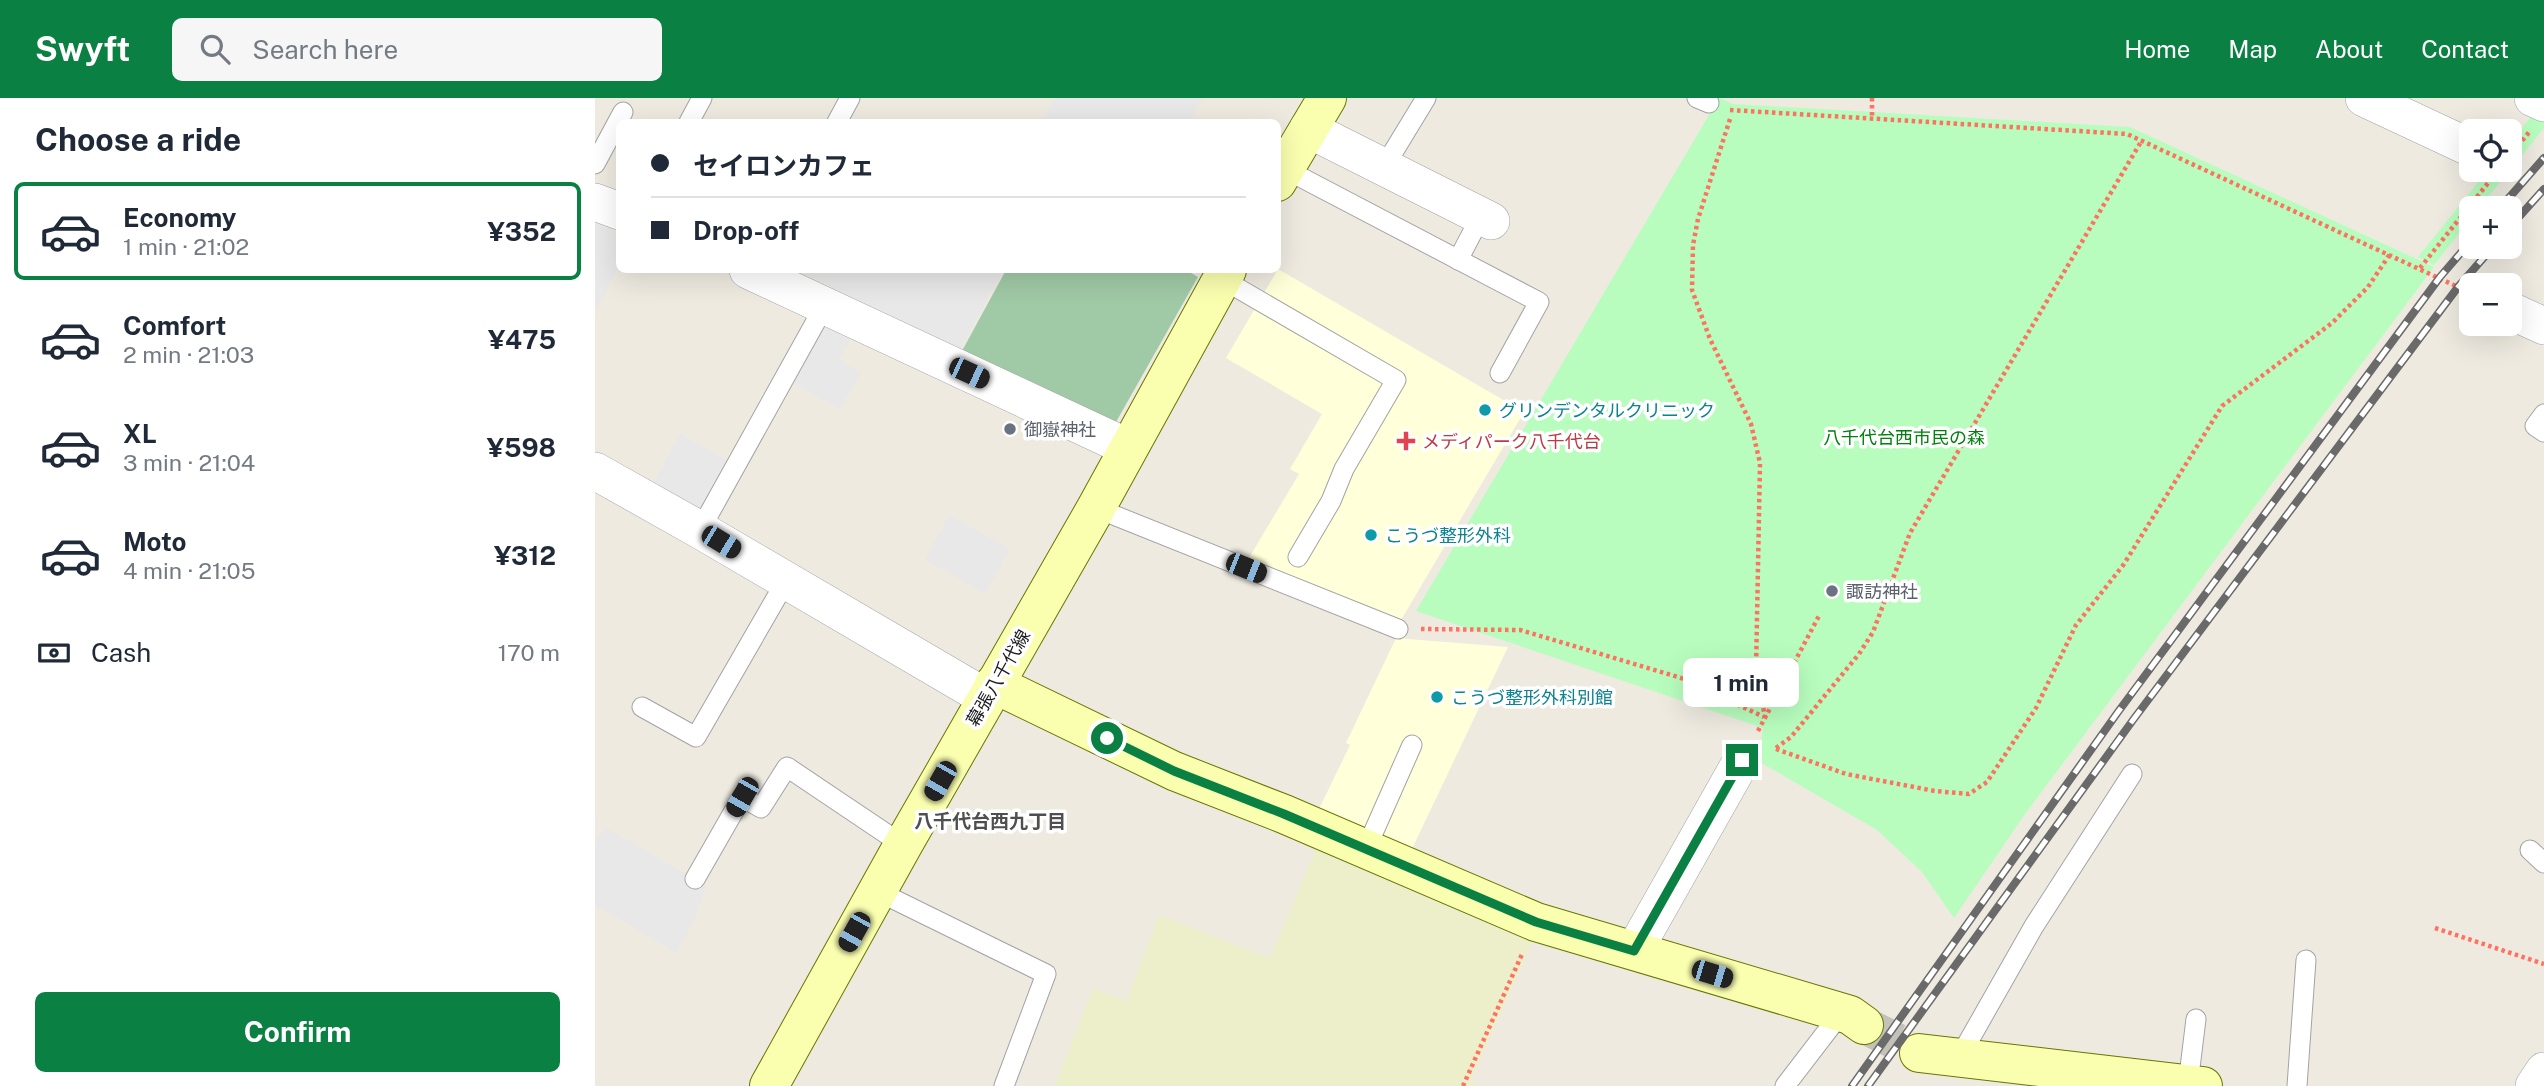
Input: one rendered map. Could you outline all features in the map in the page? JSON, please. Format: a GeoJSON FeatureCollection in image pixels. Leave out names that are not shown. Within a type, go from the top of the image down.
{"type":"FeatureCollection","features":[{"type":"Feature","properties":{"kind":"street"},"geometry":{"type":"LineString","coordinates":[[2364,98],[2459,142]]}},
{"type":"Feature","properties":{"kind":"street"},"geometry":{"type":"LineString","coordinates":[[2533,98],[2544,103]]}},
{"type":"Feature","properties":{"kind":"street"},"geometry":{"type":"LineString","coordinates":[[1281,175],[1318,113],[1384,167],[1486,218]]}},
{"type":"Feature","properties":{"kind":"street"},"geometry":{"type":"LineString","coordinates":[[595,202],[616,210]]}},
{"type":"Feature","properties":{"kind":"street"},"geometry":{"type":"LineString","coordinates":[[759,273],[1129,448]]}},
{"type":"Feature","properties":{"kind":"street","name":"幕張八千代線"},"geometry":{"type":"LineString","coordinates":[[769,1086],[1096,508],[1224,274]]}},
{"type":"Feature","properties":{"kind":"street"},"geometry":{"type":"LineString","coordinates":[[2522,316],[2544,326]]}},
{"type":"Feature","properties":{"kind":"street"},"geometry":{"type":"LineString","coordinates":[[595,471],[786,581],[991,691],[1174,771],[1536,922],[1853,1019]]}},
{"type":"Feature","properties":{"kind":"street"},"geometry":{"type":"LineString","coordinates":[[1634,951],[1742,760]]}},
{"type":"Feature","properties":{"kind":"street"},"geometry":{"type":"LineString","coordinates":[[1919,1053],[2112,1081],[2195,1085]]}},
{"type":"Feature","properties":{"kind":"street"},"geometry":{"type":"LineString","coordinates":[[2534,1086],[2544,1071]]}},
{"type":"Feature","properties":{"kind":"lane"},"geometry":{"type":"LineString","coordinates":[[691,119],[702,98]]}},
{"type":"Feature","properties":{"kind":"lane"},"geometry":{"type":"LineString","coordinates":[[839,119],[850,98]]}},
{"type":"Feature","properties":{"kind":"lane"},"geometry":{"type":"LineString","coordinates":[[1384,167],[1426,98]]}},
{"type":"Feature","properties":{"kind":"lane"},"geometry":{"type":"LineString","coordinates":[[618,119],[622,112]]}},
{"type":"Feature","properties":{"kind":"lane"},"geometry":{"type":"LineString","coordinates":[[595,164],[616,124]]}},
{"type":"Feature","properties":{"kind":"lane"},"geometry":{"type":"LineString","coordinates":[[1281,175],[1539,302],[1500,373]]}},
{"type":"Feature","properties":{"kind":"lane"},"geometry":{"type":"LineString","coordinates":[[1458,260],[1486,218]]}},
{"type":"Feature","properties":{"kind":"lane"},"geometry":{"type":"LineString","coordinates":[[1224,274],[1396,380],[1344,469],[1331,501],[1298,557]]}},
{"type":"Feature","properties":{"kind":"lane"},"geometry":{"type":"LineString","coordinates":[[700,530],[825,305]]}},
{"type":"Feature","properties":{"kind":"lane"},"geometry":{"type":"LineString","coordinates":[[2544,414],[2535,426],[2544,432]]}},
{"type":"Feature","properties":{"kind":"lane"},"geometry":{"type":"LineString","coordinates":[[1096,508],[1398,629]]}},
{"type":"Feature","properties":{"kind":"lane"},"geometry":{"type":"LineString","coordinates":[[642,707],[696,737],[786,581]]}},
{"type":"Feature","properties":{"kind":"lane"},"geometry":{"type":"LineString","coordinates":[[1366,849],[1412,745]]}},
{"type":"Feature","properties":{"kind":"lane"},"geometry":{"type":"LineString","coordinates":[[695,879],[742,797],[761,808],[787,767],[903,845]]}},
{"type":"Feature","properties":{"kind":"lane"},"geometry":{"type":"LineString","coordinates":[[1959,1058],[2034,926],[2132,774]]}},
{"type":"Feature","properties":{"kind":"lane"},"geometry":{"type":"LineString","coordinates":[[877,891],[1046,974],[1004,1086]]}},
{"type":"Feature","properties":{"kind":"lane"},"geometry":{"type":"LineString","coordinates":[[2297,1086],[2307,960]]}},
{"type":"Feature","properties":{"kind":"lane"},"geometry":{"type":"LineString","coordinates":[[1785,1086],[1853,1019]]}},
{"type":"Feature","properties":{"kind":"lane"},"geometry":{"type":"LineString","coordinates":[[2195,1085],[2196,1019]]}},
{"type":"Feature","properties":{"kind":"path"},"geometry":{"type":"LineString","coordinates":[[1872,98],[1872,119]]}},
{"type":"Feature","properties":{"kind":"path"},"geometry":{"type":"LineString","coordinates":[[1703,101],[1732,111],[2127,134],[2459,287]]}},
{"type":"Feature","properties":{"kind":"path"},"geometry":{"type":"LineString","coordinates":[[1732,111],[1698,219],[1693,245],[1692,290],[1710,340],[1751,424],[1760,463],[1756,670],[1765,717]]}},
{"type":"Feature","properties":{"kind":"path"},"geometry":{"type":"LineString","coordinates":[[2142,140],[1909,533],[1873,632],[1859,654],[1791,737],[1776,748],[1846,774],[1935,791],[1969,794],[1987,782],[2036,708],[2076,625],[2125,564],[2222,406],[2332,323],[2368,287],[2390,254]]}},
{"type":"Feature","properties":{"kind":"path"},"geometry":{"type":"LineString","coordinates":[[2420,268],[2489,182]]}},
{"type":"Feature","properties":{"kind":"path"},"geometry":{"type":"LineString","coordinates":[[1742,760],[1820,614]]}},
{"type":"Feature","properties":{"kind":"path"},"geometry":{"type":"LineString","coordinates":[[1398,629],[1520,630],[1681,678],[1765,717]]}},
{"type":"Feature","properties":{"kind":"path"},"geometry":{"type":"LineString","coordinates":[[1463,1086],[1536,922]]}},
{"type":"Feature","properties":{"kind":"path"},"geometry":{"type":"LineString","coordinates":[[2435,928],[2544,964]]}},
{"type":"Feature","properties":{"kind":"shaded area"},"geometry":{"type":"Polygon","coordinates":[[[1055,98],[1202,98],[1191,119],[1043,119],[1055,98]]]}},
{"type":"Feature","properties":{"kind":"shaded area"},"geometry":{"type":"Polygon","coordinates":[[[595,223],[616,233],[616,271],[596,312],[595,223]]]}},
{"type":"Feature","properties":{"kind":"shaded area","name":"メディパーク八千代台"},"geometry":{"type":"Polygon","coordinates":[[[1281,271],[1524,412],[1401,620],[1249,558],[1299,474],[1290,469],[1322,414],[1226,358],[1276,273],[1281,271]]]}},
{"type":"Feature","properties":{"kind":"shaded area"},"geometry":{"type":"Polygon","coordinates":[[[803,273],[1001,273],[960,350],[803,273]]]}},
{"type":"Feature","properties":{"kind":"shaded area"},"geometry":{"type":"Polygon","coordinates":[[[1004,273],[1191,273],[1198,277],[1116,422],[962,351],[1004,273]]]}},
{"type":"Feature","properties":{"kind":"shaded area"},"geometry":{"type":"Polygon","coordinates":[[[823,326],[830,326],[851,337],[839,360],[861,372],[840,409],[792,382],[823,326]]]}},
{"type":"Feature","properties":{"kind":"shaded area"},"geometry":{"type":"Polygon","coordinates":[[[680,434],[727,460],[698,513],[649,491],[680,434]]]}},
{"type":"Feature","properties":{"kind":"shaded area"},"geometry":{"type":"Polygon","coordinates":[[[949,515],[1010,549],[985,593],[925,560],[949,515]]]}},
{"type":"Feature","properties":{"kind":"shaded area"},"geometry":{"type":"Polygon","coordinates":[[[1396,638],[1508,647],[1411,851],[1318,811],[1350,745],[1346,743],[1396,638]]]}},
{"type":"Feature","properties":{"kind":"shaded area"},"geometry":{"type":"Polygon","coordinates":[[[605,827],[706,886],[694,921],[676,952],[595,905],[595,844],[605,827]]]}},
{"type":"Feature","properties":{"kind":"shaded area"},"geometry":{"type":"Polygon","coordinates":[[[1316,848],[1535,937],[1470,1081],[1481,1086],[1055,1086],[1093,988],[1126,1001],[1159,915],[1270,958],[1316,848]]]}},
{"type":"Feature","properties":{"kind":"green space","name":"八千代台西市民の森"},"geometry":{"type":"Polygon","coordinates":[[[1719,98],[1733,104],[2130,127],[2434,267],[2025,814],[1954,918],[1922,872],[1877,830],[1758,761],[1763,728],[1416,611],[1719,98]]]}},
{"type":"Feature","properties":{"kind":"green space"},"geometry":{"type":"Polygon","coordinates":[[[2536,110],[2544,114],[2544,128],[2522,155],[2522,128],[2536,110]]]}},
{"type":"Feature","properties":{"kind":"green space"},"geometry":{"type":"Polygon","coordinates":[[[2478,182],[2500,182],[2489,196],[2467,196],[2478,182]]]}},
{"type":"Feature","properties":{"kind":"green space"},"geometry":{"type":"Polygon","coordinates":[[[2459,206],[2459,233],[2434,265],[2418,257],[2459,206]]]}},
{"type":"Feature","properties":{"kind":"tunnel"},"geometry":{"type":"LineString","coordinates":[[1864,1025],[1919,1053]]}},
{"type":"Feature","properties":{"kind":"railway"},"geometry":{"type":"LineString","coordinates":[[2511,196],[2544,158]]}},
{"type":"Feature","properties":{"kind":"railway"},"geometry":{"type":"LineString","coordinates":[[2522,214],[2544,189]]}},
{"type":"Feature","properties":{"kind":"railway"},"geometry":{"type":"LineString","coordinates":[[1852,1086],[2118,712],[2459,255]]}},
{"type":"Feature","properties":{"kind":"railway"},"geometry":{"type":"LineString","coordinates":[[1868,1086],[2133,720],[2458,287],[2482,259]]}},
{"type":"Feature","properties":{"kind":"place","name":"グリンデンタルクリニック"},"geometry":{"type":"Point","coordinates":[1485,410]}},
{"type":"Feature","properties":{"kind":"place","name":"御嶽神社"},"geometry":{"type":"Point","coordinates":[1010,429]}},
{"type":"Feature","properties":{"kind":"place","name":"メディパーク八千代台"},"geometry":{"type":"Point","coordinates":[1406,441]}},
{"type":"Feature","properties":{"kind":"place","name":"こうづ整形外科"},"geometry":{"type":"Point","coordinates":[1371,535]}},
{"type":"Feature","properties":{"kind":"place","name":"諏訪神社"},"geometry":{"type":"Point","coordinates":[1832,591]}},
{"type":"Feature","properties":{"kind":"place","name":"こうづ整形外科別館"},"geometry":{"type":"Point","coordinates":[1437,697]}},
{"type":"Feature","properties":{"kind":"district","name":"八千代台西九丁目"},"geometry":{"type":"Point","coordinates":[990,821]}},
{"type":"Feature","properties":{"kind":"route"},"geometry":{"type":"LineString","coordinates":[[1107,738],[1174,771],[1284,814],[1536,922],[1634,951],[1742,760]]}}]}
